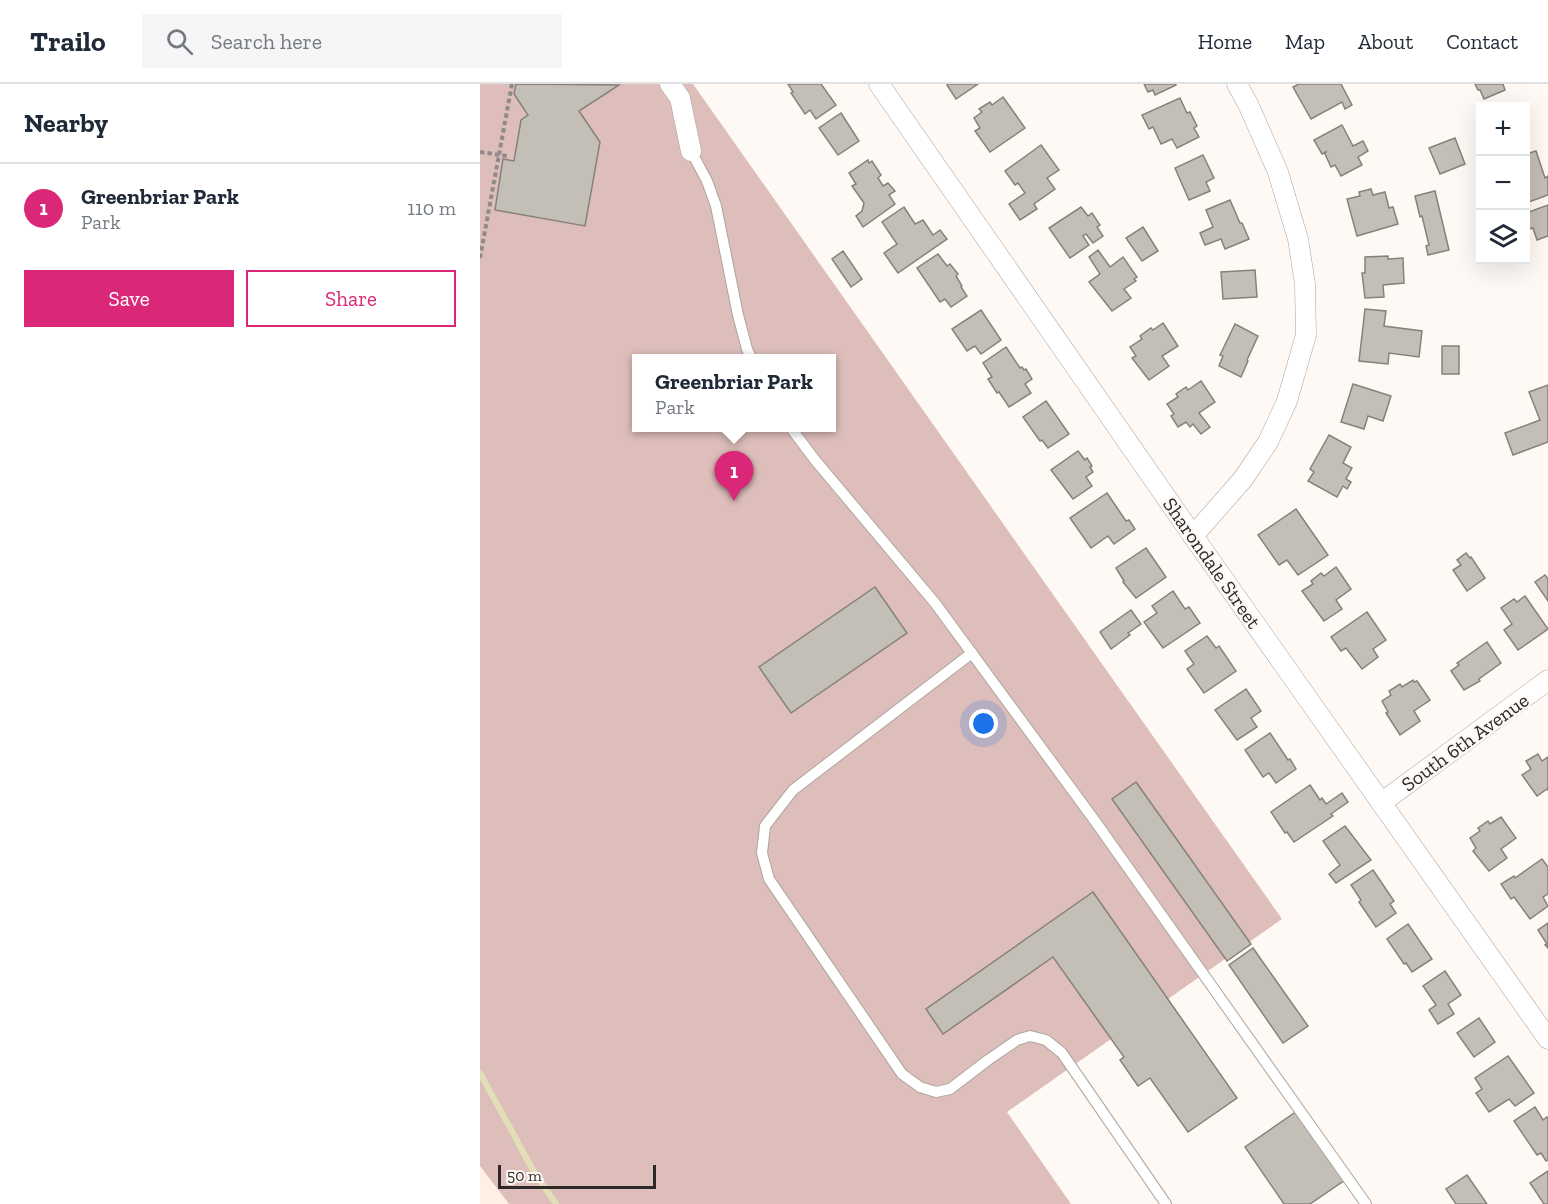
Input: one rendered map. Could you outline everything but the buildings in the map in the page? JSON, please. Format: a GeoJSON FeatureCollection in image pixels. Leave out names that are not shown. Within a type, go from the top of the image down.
{"type":"FeatureCollection","features":[{"type":"Feature","properties":{"kind":"street"},"geometry":{"type":"LineString","coordinates":[[670,84],[681,98],[691,151]]}},
{"type":"Feature","properties":{"kind":"street","name":"Sharondale Street"},"geometry":{"type":"LineString","coordinates":[[879,84],[1193,536],[1548,1039]]}},
{"type":"Feature","properties":{"kind":"street"},"geometry":{"type":"LineString","coordinates":[[1193,536],[1244,479],[1268,442],[1287,401],[1306,335],[1305,284],[1298,239],[1278,172],[1237,84]]}},
{"type":"Feature","properties":{"kind":"street","name":"South 6th Avenue"},"geometry":{"type":"LineString","coordinates":[[1381,803],[1548,680]]}},
{"type":"Feature","properties":{"kind":"lane"},"geometry":{"type":"LineString","coordinates":[[691,151],[707,181],[716,207],[738,315],[749,354]]}},
{"type":"Feature","properties":{"kind":"lane"},"geometry":{"type":"LineString","coordinates":[[794,432],[935,603],[1102,831],[1366,1204]]}},
{"type":"Feature","properties":{"kind":"lane"},"geometry":{"type":"LineString","coordinates":[[972,653],[793,790],[765,826],[762,853],[769,879],[902,1074],[920,1087],[936,1092],[950,1089],[1017,1040],[1030,1036],[1046,1040],[1062,1053],[1166,1204]]}},
{"type":"Feature","properties":{"kind":"path"},"geometry":{"type":"LineString","coordinates":[[480,258],[512,84]]}},
{"type":"Feature","properties":{"kind":"path"},"geometry":{"type":"LineString","coordinates":[[480,152],[507,156]]}},
{"type":"Feature","properties":{"kind":"shaded area"},"geometry":{"type":"Polygon","coordinates":[[[480,84],[693,84],[1282,919],[1007,1112],[1071,1204],[509,1204],[480,1166],[480,84]]]}},
{"type":"Feature","properties":{"kind":"shaded area"},"geometry":{"type":"Polygon","coordinates":[[[480,1166],[509,1204],[480,1204],[480,1166]]]}},
{"type":"Feature","properties":{"kind":"waterway"},"geometry":{"type":"LineString","coordinates":[[480,1073],[533,1170],[556,1204]]}},
{"type":"Feature","properties":{"kind":"place","name":"Greenbriar Park"},"geometry":{"type":"Point","coordinates":[734,501]}}]}
